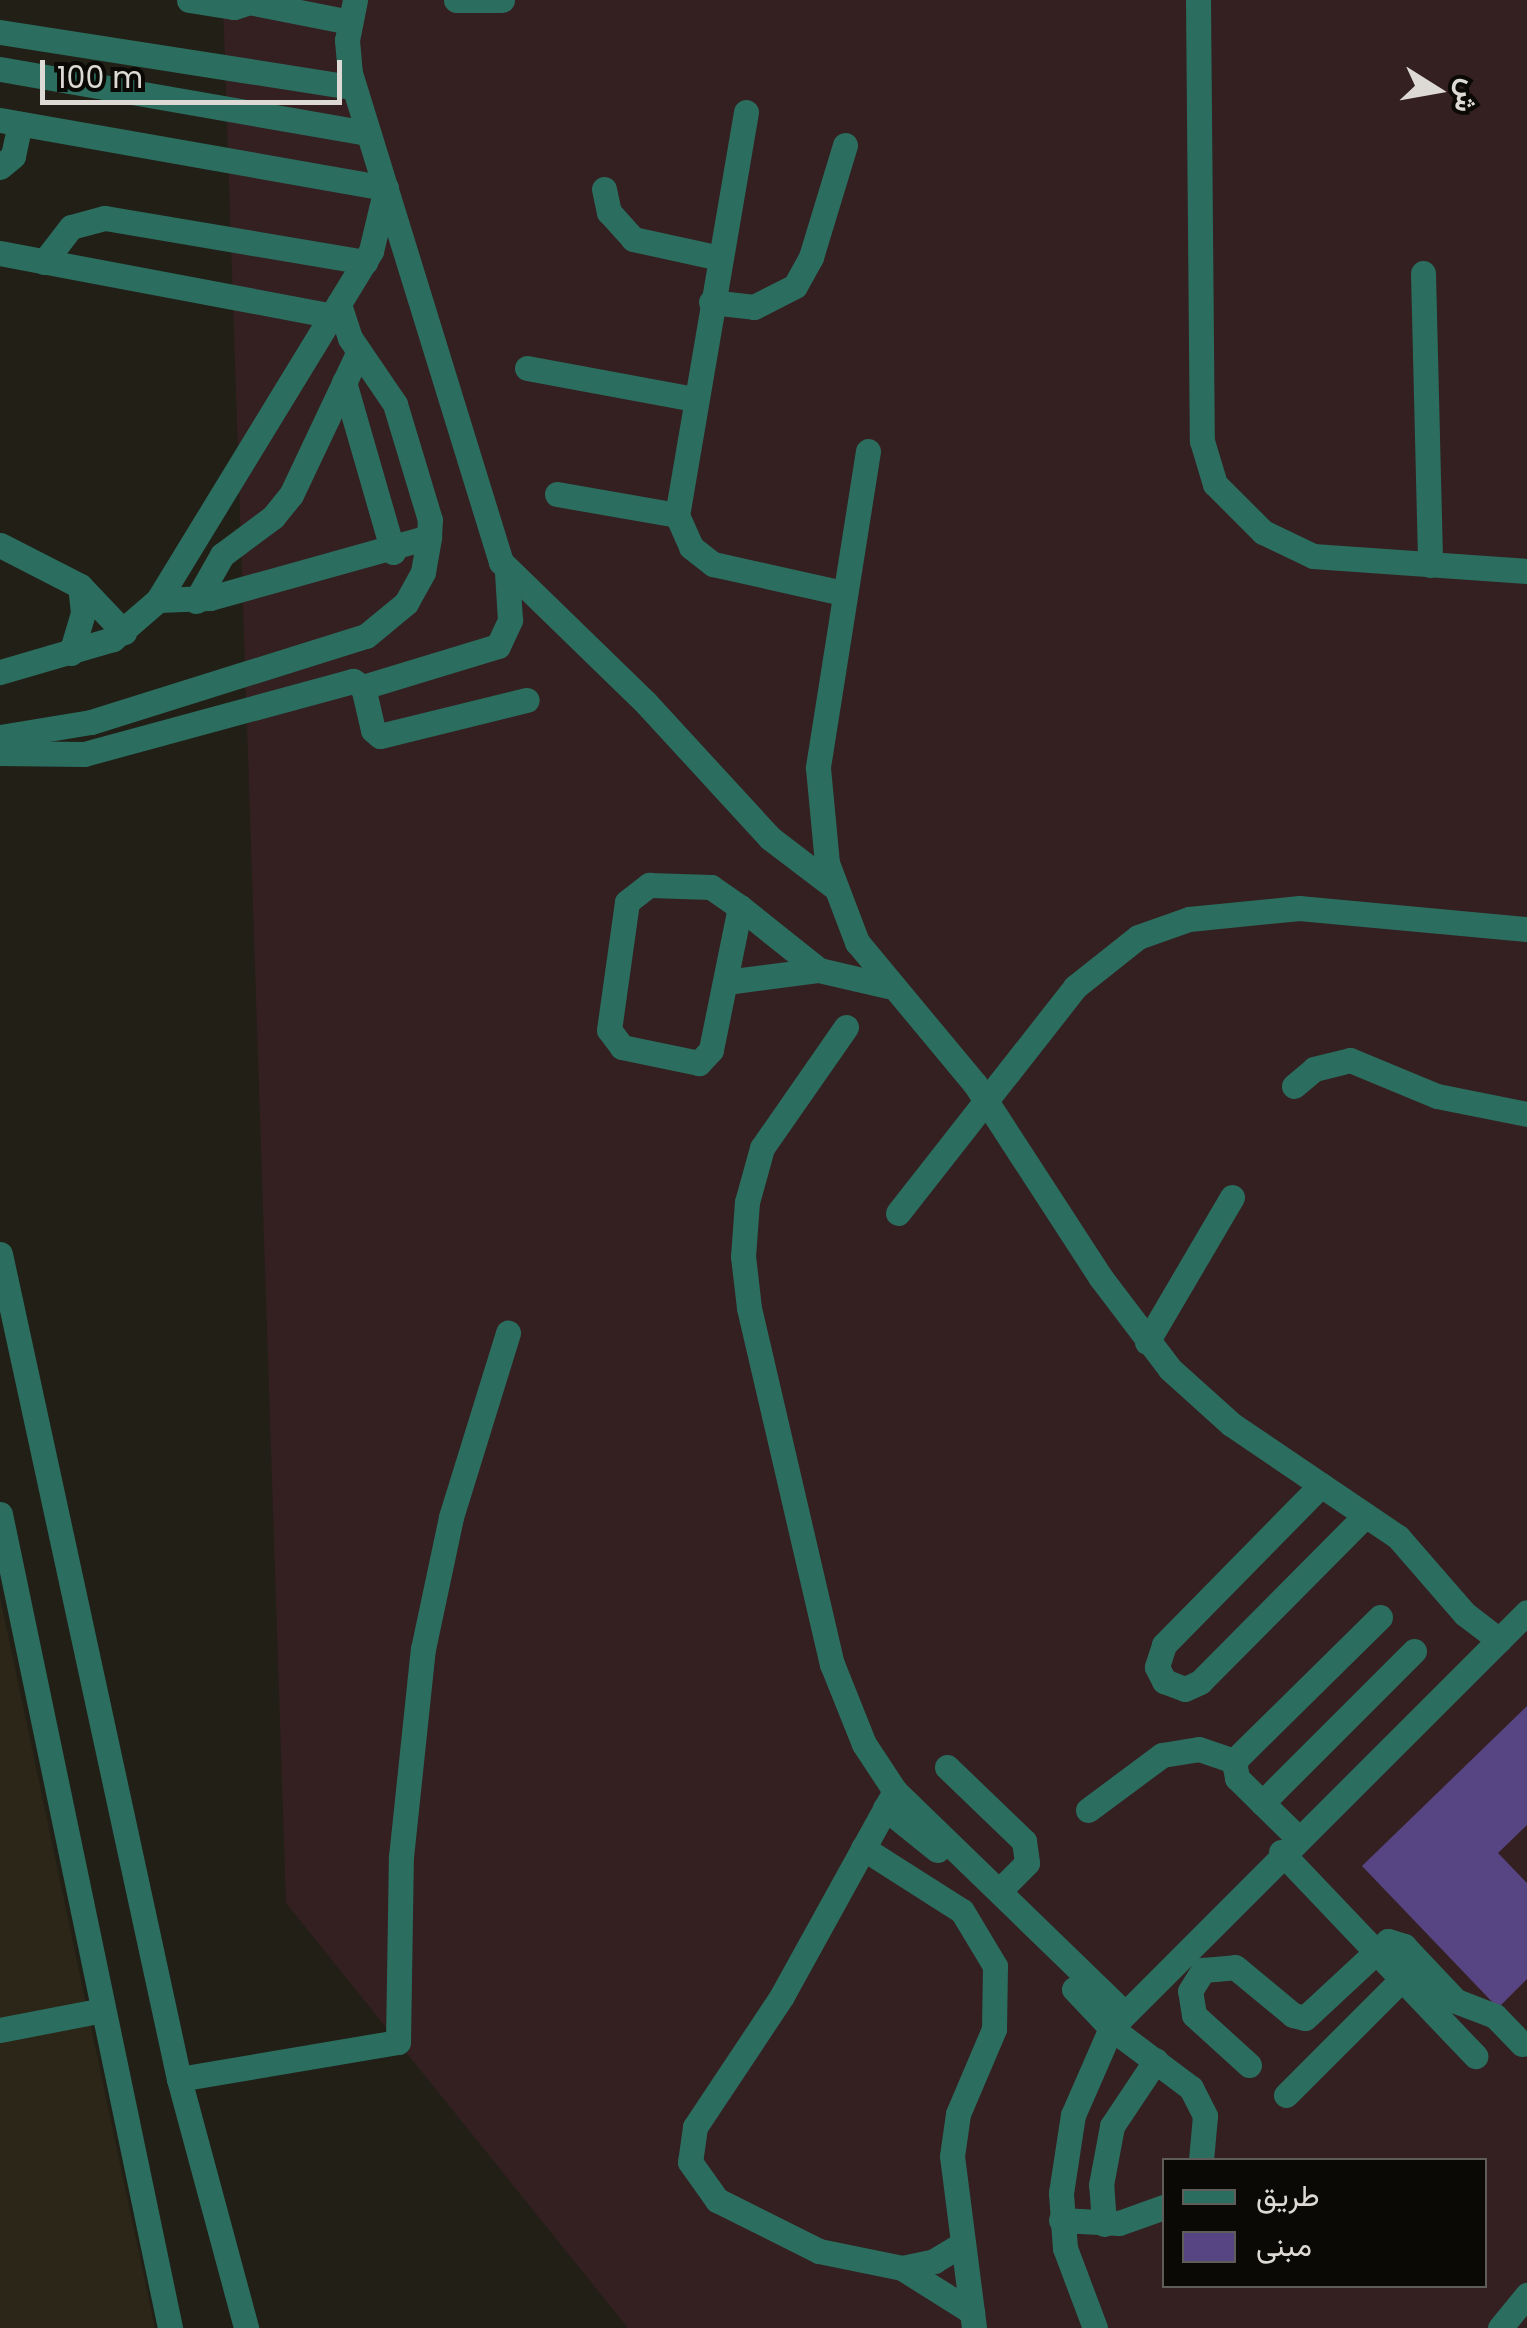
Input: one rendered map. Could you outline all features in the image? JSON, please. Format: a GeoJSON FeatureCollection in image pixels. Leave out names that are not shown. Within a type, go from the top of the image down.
{"type":"FeatureCollection","features":[{"type":"Feature","properties":{"kind":"street"},"geometry":{"type":"LineString","coordinates":[[0,753],[84,754],[350,682],[362,687],[498,646],[510,620],[507,572],[354,87],[346,51],[356,9],[189,0]]}},
{"type":"Feature","properties":{"kind":"street"},"geometry":{"type":"LineString","coordinates":[[456,0],[502,0]]}},
{"type":"Feature","properties":{"kind":"street"},"geometry":{"type":"LineString","coordinates":[[1198,0],[1202,441],[1209,470],[1234,507],[1296,550],[1332,560],[1527,570]]}},
{"type":"Feature","properties":{"kind":"street"},"geometry":{"type":"LineString","coordinates":[[0,32],[354,87]]}},
{"type":"Feature","properties":{"kind":"street"},"geometry":{"type":"LineString","coordinates":[[0,69],[368,133]]}},
{"type":"Feature","properties":{"kind":"street"},"geometry":{"type":"LineString","coordinates":[[746,112],[676,515],[691,547],[714,564],[844,593]]}},
{"type":"Feature","properties":{"kind":"street"},"geometry":{"type":"LineString","coordinates":[[0,167],[13,156],[10,122],[386,188]]}},
{"type":"Feature","properties":{"kind":"street"},"geometry":{"type":"LineString","coordinates":[[711,302],[754,307],[795,286],[811,257],[844,145]]}},
{"type":"Feature","properties":{"kind":"street"},"geometry":{"type":"LineString","coordinates":[[0,672],[71,653],[124,632],[158,600],[368,256],[386,188]]}},
{"type":"Feature","properties":{"kind":"street"},"geometry":{"type":"LineString","coordinates":[[604,189],[609,212],[632,238],[720,258]]}},
{"type":"Feature","properties":{"kind":"street"},"geometry":{"type":"LineString","coordinates":[[44,262],[71,227],[105,218],[368,256],[406,249]]}},
{"type":"Feature","properties":{"kind":"street"},"geometry":{"type":"LineString","coordinates":[[0,254],[336,310]]}},
{"type":"Feature","properties":{"kind":"street"},"geometry":{"type":"LineString","coordinates":[[1423,273],[1430,565]]}},
{"type":"Feature","properties":{"kind":"street"},"geometry":{"type":"LineString","coordinates":[[0,736],[91,722],[366,636],[406,603],[422,572],[430,520],[395,404],[358,353],[336,310]]}},
{"type":"Feature","properties":{"kind":"street"},"geometry":{"type":"LineString","coordinates":[[196,602],[222,555],[283,506],[358,353]]}},
{"type":"Feature","properties":{"kind":"street"},"geometry":{"type":"LineString","coordinates":[[527,368],[694,399]]}},
{"type":"Feature","properties":{"kind":"street"},"geometry":{"type":"LineString","coordinates":[[344,382],[392,552]]}},
{"type":"Feature","properties":{"kind":"street"},"geometry":{"type":"LineString","coordinates":[[868,451],[818,768],[833,886],[857,942],[888,986],[988,1102],[1147,1342],[1231,1424],[1412,1550],[1465,1614],[1498,1640]]}},
{"type":"Feature","properties":{"kind":"street"},"geometry":{"type":"LineString","coordinates":[[557,494],[676,515]]}},
{"type":"Feature","properties":{"kind":"street"},"geometry":{"type":"LineString","coordinates":[[158,600],[196,602],[392,552],[428,537]]}},
{"type":"Feature","properties":{"kind":"street"},"geometry":{"type":"LineString","coordinates":[[0,545],[80,586],[124,632]]}},
{"type":"Feature","properties":{"kind":"street"},"geometry":{"type":"LineString","coordinates":[[507,572],[646,702],[770,838],[833,886]]}},
{"type":"Feature","properties":{"kind":"street"},"geometry":{"type":"LineString","coordinates":[[71,653],[83,614],[80,586]]}},
{"type":"Feature","properties":{"kind":"street"},"geometry":{"type":"LineString","coordinates":[[362,687],[373,730],[380,736],[527,700]]}},
{"type":"Feature","properties":{"kind":"street"},"geometry":{"type":"LineString","coordinates":[[740,907],[711,1050],[700,1064],[614,1040],[609,1019],[630,895],[649,886],[702,886],[740,907],[820,970]]}},
{"type":"Feature","properties":{"kind":"street"},"geometry":{"type":"LineString","coordinates":[[898,1214],[1093,968],[1163,926],[1257,910],[1341,908],[1527,929]]}},
{"type":"Feature","properties":{"kind":"street"},"geometry":{"type":"LineString","coordinates":[[726,982],[820,970],[888,986]]}},
{"type":"Feature","properties":{"kind":"street"},"geometry":{"type":"LineString","coordinates":[[846,1027],[762,1148],[747,1202],[743,1256],[749,1308],[832,1664],[890,1800],[1118,2020]]}},
{"type":"Feature","properties":{"kind":"street"},"geometry":{"type":"LineString","coordinates":[[1294,1086],[1325,1064],[1350,1060],[1419,1090],[1527,1114]]}},
{"type":"Feature","properties":{"kind":"street"},"geometry":{"type":"LineString","coordinates":[[1147,1342],[1232,1197]]}},
{"type":"Feature","properties":{"kind":"street"},"geometry":{"type":"LineString","coordinates":[[0,1254],[180,2079],[246,2328]]}},
{"type":"Feature","properties":{"kind":"street"},"geometry":{"type":"LineString","coordinates":[[180,2079],[398,2042],[402,1840],[423,1649],[451,1517],[508,1334]]}},
{"type":"Feature","properties":{"kind":"street"},"geometry":{"type":"LineString","coordinates":[[1321,1485],[1164,1645],[1156,1667],[1164,1682],[1186,1689],[1200,1682],[1366,1515]]}},
{"type":"Feature","properties":{"kind":"street"},"geometry":{"type":"LineString","coordinates":[[0,1514],[170,2328]]}},
{"type":"Feature","properties":{"kind":"street"},"geometry":{"type":"LineString","coordinates":[[1095,2328],[1072,2276],[1062,2220],[1074,2114],[1118,2020],[1289,1844],[1527,1612]]}},
{"type":"Feature","properties":{"kind":"street"},"geometry":{"type":"LineString","coordinates":[[1234,1761],[1380,1617]]}},
{"type":"Feature","properties":{"kind":"street"},"geometry":{"type":"LineString","coordinates":[[1262,1803],[1414,1651]]}},
{"type":"Feature","properties":{"kind":"street"},"geometry":{"type":"LineString","coordinates":[[1088,1810],[1162,1755],[1199,1749],[1234,1761]]}},
{"type":"Feature","properties":{"kind":"street"},"geometry":{"type":"LineString","coordinates":[[1234,1761],[1237,1778],[1262,1803],[1289,1844],[1402,1980],[1475,2056]]}},
{"type":"Feature","properties":{"kind":"street"},"geometry":{"type":"LineString","coordinates":[[947,1767],[1024,1841],[1027,1862],[1001,1889]]}},
{"type":"Feature","properties":{"kind":"street"},"geometry":{"type":"LineString","coordinates":[[890,1800],[782,1996],[695,2127],[690,2162],[708,2193],[767,2230],[819,2251],[902,2268],[973,2320]]}},
{"type":"Feature","properties":{"kind":"street"},"geometry":{"type":"LineString","coordinates":[[890,1800],[1001,1889],[1118,2020],[1200,2101],[1206,2133],[1200,2158]]}},
{"type":"Feature","properties":{"kind":"street"},"geometry":{"type":"LineString","coordinates":[[864,1848],[962,1912],[995,1966],[994,2029],[954,2134],[962,2244],[973,2320]]}},
{"type":"Feature","properties":{"kind":"street"},"geometry":{"type":"LineString","coordinates":[[1249,2065],[1194,2015],[1190,1991],[1203,1970],[1236,1966],[1292,2015],[1305,2018],[1375,1949],[1399,1942],[1456,2001],[1495,2016],[1522,2044]]}},
{"type":"Feature","properties":{"kind":"street"},"geometry":{"type":"LineString","coordinates":[[1286,2095],[1402,1980]]}},
{"type":"Feature","properties":{"kind":"street"},"geometry":{"type":"LineString","coordinates":[[0,2030],[103,2010]]}},
{"type":"Feature","properties":{"kind":"street"},"geometry":{"type":"LineString","coordinates":[[1104,2224],[1106,2146],[1130,2091],[1156,2060]]}},
{"type":"Feature","properties":{"kind":"street"},"geometry":{"type":"LineString","coordinates":[[1062,2220],[1104,2224],[1162,2209]]}},
{"type":"Feature","properties":{"kind":"street"},"geometry":{"type":"LineString","coordinates":[[902,2268],[962,2244]]}},
{"type":"Feature","properties":{"kind":"street"},"geometry":{"type":"LineString","coordinates":[[1500,2328],[1527,2295]]}},
{"type":"Feature","properties":{"kind":"shaded area"},"geometry":{"type":"Polygon","coordinates":[[[223,0],[1527,0],[1527,2328],[628,2328],[286,1903],[223,0]]]}},
{"type":"Feature","properties":{"kind":"shaded area"},"geometry":{"type":"Polygon","coordinates":[[[0,1597],[88,2013],[155,2328],[0,2328],[0,1597]]]}},
{"type":"Feature","properties":{"kind":"building"},"geometry":{"type":"Polygon","coordinates":[[[1527,1706],[1527,1825],[1498,1853],[1527,1883],[1527,1979],[1498,2008],[1362,1866],[1527,1706]]]}}]}
